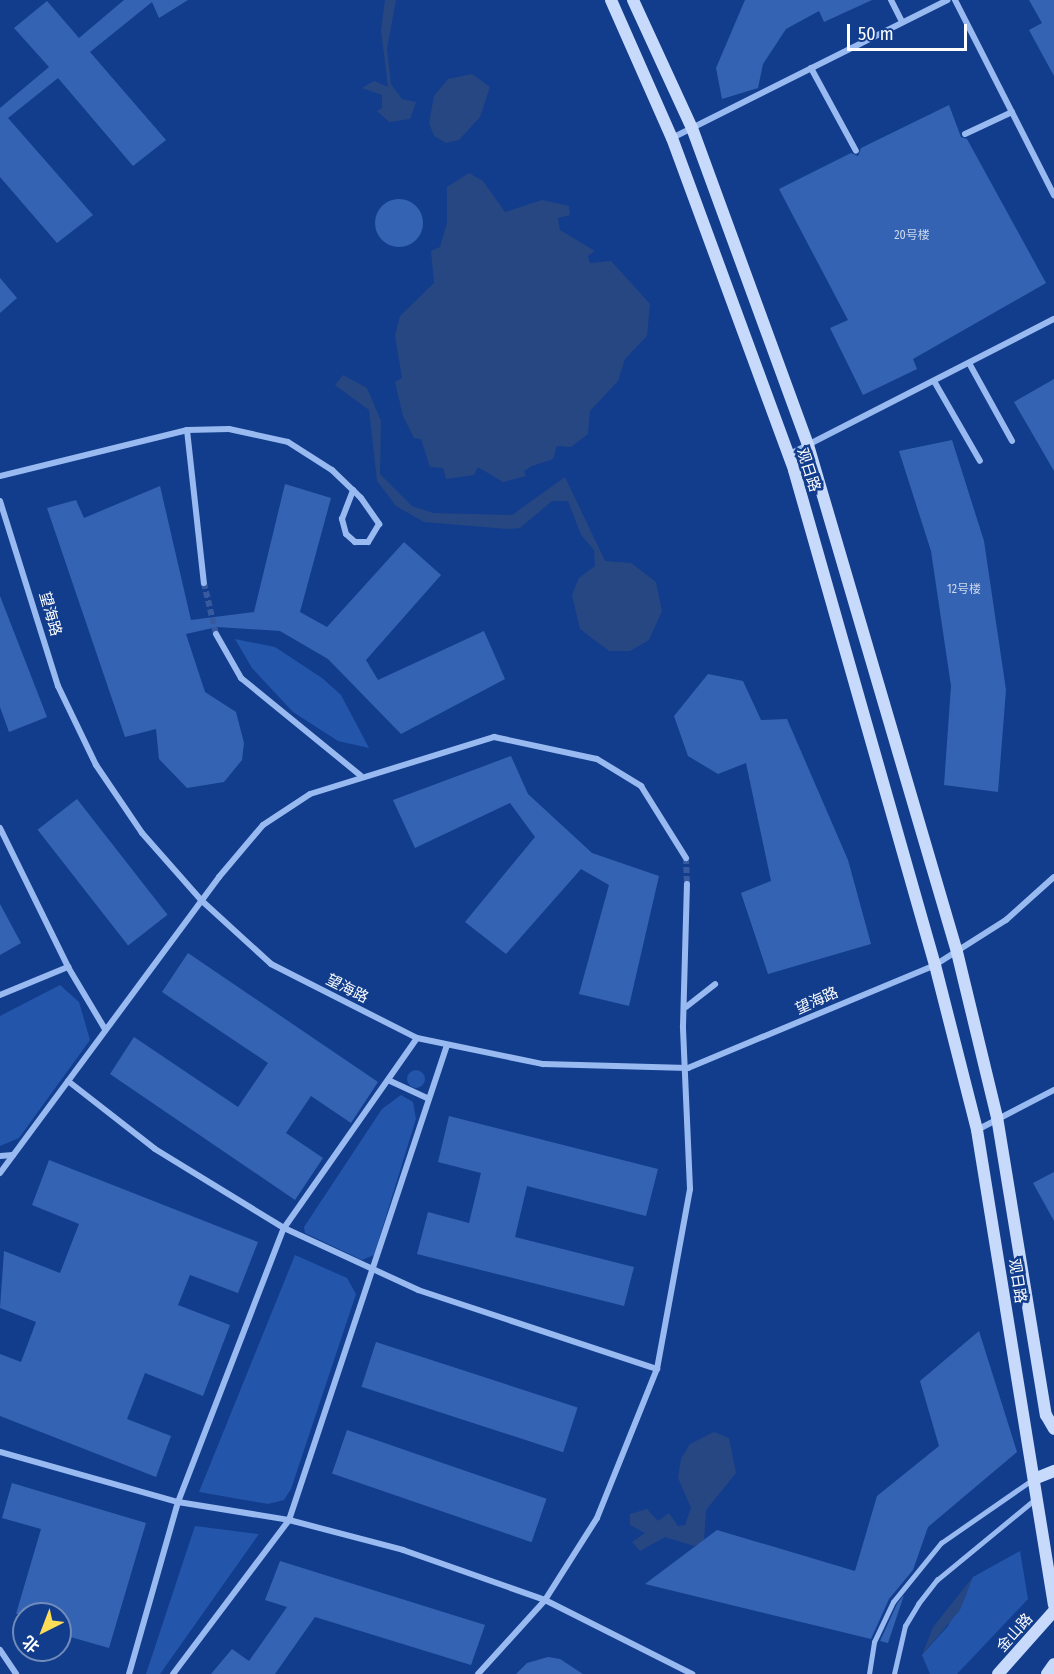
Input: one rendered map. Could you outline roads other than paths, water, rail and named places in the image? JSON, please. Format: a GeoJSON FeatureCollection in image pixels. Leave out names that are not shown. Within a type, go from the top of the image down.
{"type":"FeatureCollection","features":[{"type":"Feature","properties":{"kind":"street","name":"观日路"},"geometry":{"type":"LineString","coordinates":[[611,0],[672,138],[788,455],[935,965],[977,1130],[1054,1605]]}},
{"type":"Feature","properties":{"kind":"street","name":"观日路"},"geometry":{"type":"LineString","coordinates":[[633,0],[692,128],[808,445],[957,952],[996,1118],[1046,1415],[1054,1429]]}},
{"type":"Feature","properties":{"kind":"street"},"geometry":{"type":"LineString","coordinates":[[891,0],[902,22]]}},
{"type":"Feature","properties":{"kind":"street"},"geometry":{"type":"LineString","coordinates":[[672,138],[946,0]]}},
{"type":"Feature","properties":{"kind":"street"},"geometry":{"type":"LineString","coordinates":[[956,0],[1054,195]]}},
{"type":"Feature","properties":{"kind":"street"},"geometry":{"type":"LineString","coordinates":[[811,68],[856,151]]}},
{"type":"Feature","properties":{"kind":"street"},"geometry":{"type":"LineString","coordinates":[[965,134],[1012,112]]}},
{"type":"Feature","properties":{"kind":"street"},"geometry":{"type":"LineString","coordinates":[[788,455],[1054,319]]}},
{"type":"Feature","properties":{"kind":"street"},"geometry":{"type":"LineString","coordinates":[[969,363],[1012,441]]}},
{"type":"Feature","properties":{"kind":"street"},"geometry":{"type":"LineString","coordinates":[[933,381],[980,461]]}},
{"type":"Feature","properties":{"kind":"street"},"geometry":{"type":"LineString","coordinates":[[0,476],[187,430],[229,429],[288,442],[353,490],[379,524],[368,542],[355,542],[344,526],[353,490]]}},
{"type":"Feature","properties":{"kind":"street"},"geometry":{"type":"LineString","coordinates":[[187,430],[204,583]]}},
{"type":"Feature","properties":{"kind":"street","name":"望海路"},"geometry":{"type":"LineString","coordinates":[[0,501],[3,520],[58,686],[96,765],[142,833],[201,900],[271,964],[417,1038],[446,1047],[543,1064],[688,1068],[935,965]]}},
{"type":"Feature","properties":{"kind":"street"},"geometry":{"type":"LineString","coordinates":[[216,634],[241,678],[360,775]]}},
{"type":"Feature","properties":{"kind":"street"},"geometry":{"type":"LineString","coordinates":[[0,1173],[201,900],[263,825],[310,794],[360,775],[494,737],[597,759],[641,786],[686,858]]}},
{"type":"Feature","properties":{"kind":"street"},"geometry":{"type":"LineString","coordinates":[[0,828],[68,967],[105,1029]]}},
{"type":"Feature","properties":{"kind":"street"},"geometry":{"type":"LineString","coordinates":[[935,965],[957,952],[1054,877]]}},
{"type":"Feature","properties":{"kind":"street"},"geometry":{"type":"LineString","coordinates":[[478,1674],[545,1600],[597,1518],[657,1370],[690,1189],[688,1068],[682,1026],[686,1007],[687,884]]}},
{"type":"Feature","properties":{"kind":"street"},"geometry":{"type":"LineString","coordinates":[[0,995],[68,967]]}},
{"type":"Feature","properties":{"kind":"street"},"geometry":{"type":"LineString","coordinates":[[686,1007],[715,984]]}},
{"type":"Feature","properties":{"kind":"street"},"geometry":{"type":"LineString","coordinates":[[129,1674],[178,1502],[284,1228],[417,1038]]}},
{"type":"Feature","properties":{"kind":"street"},"geometry":{"type":"LineString","coordinates":[[173,1674],[289,1520],[427,1098],[446,1047]]}},
{"type":"Feature","properties":{"kind":"street"},"geometry":{"type":"LineString","coordinates":[[388,1080],[427,1098]]}},
{"type":"Feature","properties":{"kind":"street"},"geometry":{"type":"LineString","coordinates":[[68,1081],[155,1149],[284,1228],[372,1271],[657,1370]]}},
{"type":"Feature","properties":{"kind":"street"},"geometry":{"type":"LineString","coordinates":[[977,1130],[996,1118],[1054,1090]]}},
{"type":"Feature","properties":{"kind":"street"},"geometry":{"type":"LineString","coordinates":[[0,1156],[13,1155]]}},
{"type":"Feature","properties":{"kind":"street"},"geometry":{"type":"LineString","coordinates":[[0,1452],[178,1502],[289,1520],[403,1550],[545,1600],[692,1674]]}},
{"type":"Feature","properties":{"kind":"street"},"geometry":{"type":"LineString","coordinates":[[1034,1479],[1054,1471]]}},
{"type":"Feature","properties":{"kind":"street","name":"金山路"},"geometry":{"type":"LineString","coordinates":[[998,1674],[1054,1611]]}},
{"type":"Feature","properties":{"kind":"street"},"geometry":{"type":"LineString","coordinates":[[0,1650],[16,1674]]}},
{"type":"Feature","properties":{"kind":"street"},"geometry":{"type":"LineString","coordinates":[[1047,1674],[1054,1664]]}},
{"type":"Feature","properties":{"kind":"lane"},"geometry":{"type":"LineString","coordinates":[[869,1674],[874,1642],[892,1602],[941,1543],[1034,1479]]}},
{"type":"Feature","properties":{"kind":"lane"},"geometry":{"type":"LineString","coordinates":[[894,1674],[905,1626],[918,1604],[937,1580],[1036,1498]]}},
{"type":"Feature","properties":{"kind":"tunnel"},"geometry":{"type":"LineString","coordinates":[[204,583],[216,634]]}},
{"type":"Feature","properties":{"kind":"tunnel"},"geometry":{"type":"LineString","coordinates":[[686,858],[687,884]]}}]}
